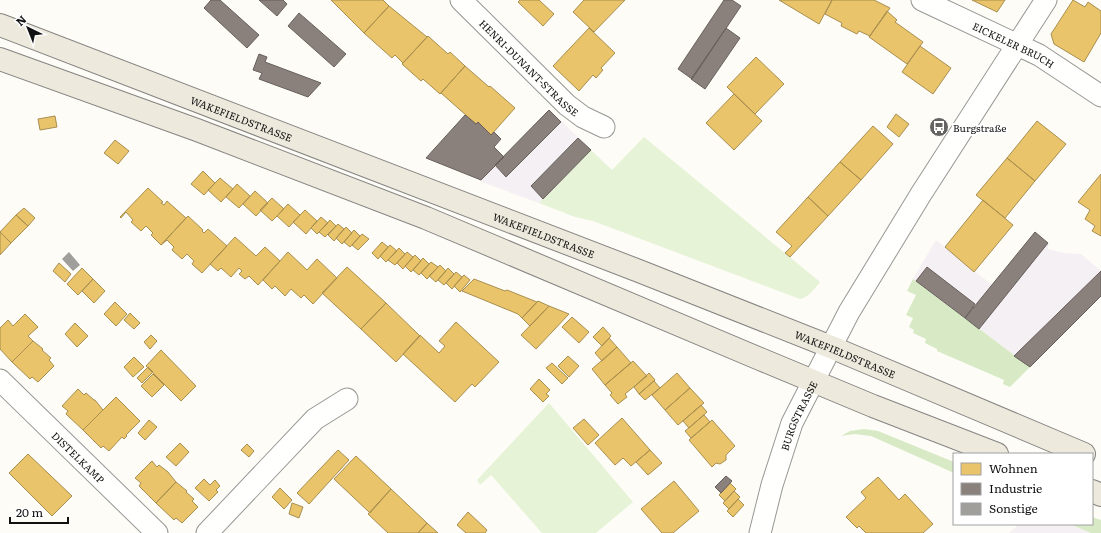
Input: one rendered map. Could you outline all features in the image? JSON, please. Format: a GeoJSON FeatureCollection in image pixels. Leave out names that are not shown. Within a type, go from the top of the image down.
{"type":"FeatureCollection","features":[{"type":"Feature","properties":{"kind":"main road","name":"WAKEFIELDSTRASSE"},"geometry":{"type":"LineString","coordinates":[[0,25],[639,271],[831,347],[1082,453]]}},
{"type":"Feature","properties":{"kind":"main road"},"geometry":{"type":"LineString","coordinates":[[0,59],[197,130],[426,218],[873,406],[994,453]]}},
{"type":"Feature","properties":{"kind":"street","name":"HENRI-DUNANT-STRASSE"},"geometry":{"type":"LineString","coordinates":[[461,0],[567,105],[583,117],[604,127]]}},
{"type":"Feature","properties":{"kind":"street","name":"EICKELER BRUCH"},"geometry":{"type":"LineString","coordinates":[[922,0],[1039,55],[1101,96]]}},
{"type":"Feature","properties":{"kind":"street","name":"BURGSTRASSE"},"geometry":{"type":"LineString","coordinates":[[760,533],[772,485],[792,423],[849,312],[921,194],[1046,0]]}},
{"type":"Feature","properties":{"kind":"street","name":"DISTELKAMP"},"geometry":{"type":"LineString","coordinates":[[0,380],[157,533]]}},
{"type":"Feature","properties":{"kind":"street"},"geometry":{"type":"LineString","coordinates":[[207,533],[315,419],[347,399]]}},
{"type":"Feature","properties":{"kind":"shaded area"},"geometry":{"type":"Polygon","coordinates":[[[550,110],[591,150],[539,203],[479,181],[550,110]]]}},
{"type":"Feature","properties":{"kind":"shaded area"},"geometry":{"type":"Polygon","coordinates":[[[1035,232],[1048,243],[1048,249],[1064,253],[1081,254],[1101,271],[1101,296],[1030,367],[913,279],[936,240],[992,285],[1035,232]]]}},
{"type":"Feature","properties":{"kind":"shaded area"},"geometry":{"type":"Polygon","coordinates":[[[1018,525],[1072,525],[1091,533],[1009,533],[1018,525]]]}},
{"type":"Feature","properties":{"kind":"green space"},"geometry":{"type":"Polygon","coordinates":[[[644,137],[820,282],[814,290],[806,297],[800,299],[593,221],[575,217],[539,203],[591,150],[612,170],[644,137]]]}},
{"type":"Feature","properties":{"kind":"green space"},"geometry":{"type":"Polygon","coordinates":[[[913,279],[1030,367],[1010,387],[1003,384],[1004,380],[937,351],[937,349],[925,343],[926,339],[913,333],[914,330],[909,327],[913,318],[906,315],[916,295],[907,291],[913,279]]]}},
{"type":"Feature","properties":{"kind":"green space"},"geometry":{"type":"Polygon","coordinates":[[[549,403],[633,502],[596,533],[542,533],[491,475],[480,485],[477,480],[549,403]]]}},
{"type":"Feature","properties":{"kind":"green space"},"geometry":{"type":"Polygon","coordinates":[[[864,429],[878,431],[953,462],[953,473],[871,436],[854,434],[841,436],[850,431],[864,429]]]}},
{"type":"Feature","properties":{"kind":"green space"},"geometry":{"type":"Polygon","coordinates":[[[1093,517],[1101,520],[1101,533],[1091,533],[1072,525],[1093,525],[1093,517]]]}},
{"type":"Feature","properties":{"kind":"building: Wohnen"},"geometry":{"type":"Polygon","coordinates":[[[331,0],[383,0],[389,6],[364,33],[331,0]]]}},
{"type":"Feature","properties":{"kind":"building: Wohnen"},"geometry":{"type":"Polygon","coordinates":[[[520,0],[539,0],[554,14],[543,26],[518,2],[520,0]]]}},
{"type":"Feature","properties":{"kind":"building: Wohnen"},"geometry":{"type":"Polygon","coordinates":[[[584,0],[625,0],[594,32],[573,12],[584,0]]]}},
{"type":"Feature","properties":{"kind":"building: Wohnen"},"geometry":{"type":"Polygon","coordinates":[[[779,0],[832,0],[819,24],[779,0]]]}},
{"type":"Feature","properties":{"kind":"building: Wohnen"},"geometry":{"type":"Polygon","coordinates":[[[832,0],[874,0],[890,8],[870,36],[859,31],[857,34],[841,26],[842,23],[825,14],[832,0]]]}},
{"type":"Feature","properties":{"kind":"building: Wohnen"},"geometry":{"type":"Polygon","coordinates":[[[972,0],[1005,0],[997,12],[972,0]]]}},
{"type":"Feature","properties":{"kind":"building: Wohnen"},"geometry":{"type":"Polygon","coordinates":[[[1073,0],[1085,7],[1088,2],[1101,11],[1101,33],[1084,62],[1054,44],[1051,34],[1073,0]]]}},
{"type":"Feature","properties":{"kind":"building: Wohnen"},"geometry":{"type":"Polygon","coordinates":[[[389,6],[427,37],[403,63],[395,55],[392,58],[364,33],[389,6]]]}},
{"type":"Feature","properties":{"kind":"building: Wohnen"},"geometry":{"type":"Polygon","coordinates":[[[887,11],[897,20],[895,22],[923,42],[907,64],[869,37],[887,11]]]}},
{"type":"Feature","properties":{"kind":"building: Wohnen"},"geometry":{"type":"Polygon","coordinates":[[[589,28],[615,53],[601,68],[603,70],[596,78],[593,75],[579,91],[553,66],[589,28]]]}},
{"type":"Feature","properties":{"kind":"building: Wohnen"},"geometry":{"type":"Polygon","coordinates":[[[428,36],[448,54],[450,52],[465,66],[440,94],[423,79],[421,81],[402,64],[428,36]]]}},
{"type":"Feature","properties":{"kind":"building: Wohnen"},"geometry":{"type":"Polygon","coordinates":[[[920,46],[951,68],[933,94],[902,72],[920,46]]]}},
{"type":"Feature","properties":{"kind":"building: Wohnen"},"geometry":{"type":"Polygon","coordinates":[[[756,57],[784,84],[755,114],[727,87],[756,57]]]}},
{"type":"Feature","properties":{"kind":"building: Wohnen"},"geometry":{"type":"Polygon","coordinates":[[[465,66],[515,108],[491,135],[478,122],[476,124],[441,93],[465,66]]]}},
{"type":"Feature","properties":{"kind":"building: Wohnen"},"geometry":{"type":"Polygon","coordinates":[[[734,94],[762,121],[734,150],[706,123],[734,94]]]}},
{"type":"Feature","properties":{"kind":"building: Wohnen"},"geometry":{"type":"Polygon","coordinates":[[[896,114],[909,124],[899,137],[887,127],[896,114]]]}},
{"type":"Feature","properties":{"kind":"building: Wohnen"},"geometry":{"type":"Polygon","coordinates":[[[55,116],[57,127],[40,130],[38,119],[55,116]]]}},
{"type":"Feature","properties":{"kind":"building: Wohnen"},"geometry":{"type":"Polygon","coordinates":[[[1037,121],[1066,144],[1035,181],[1007,158],[1037,121]]]}},
{"type":"Feature","properties":{"kind":"building: Wohnen"},"geometry":{"type":"Polygon","coordinates":[[[873,126],[893,144],[861,180],[840,162],[873,126]]]}},
{"type":"Feature","properties":{"kind":"building: Wohnen"},"geometry":{"type":"Polygon","coordinates":[[[115,140],[129,151],[118,164],[104,153],[115,140]]]}},
{"type":"Feature","properties":{"kind":"building: Wohnen"},"geometry":{"type":"Polygon","coordinates":[[[1007,158],[1035,181],[1005,218],[976,195],[1007,158]]]}},
{"type":"Feature","properties":{"kind":"building: Wohnen"},"geometry":{"type":"Polygon","coordinates":[[[840,162],[861,180],[828,216],[808,197],[840,162]]]}},
{"type":"Feature","properties":{"kind":"building: Wohnen"},"geometry":{"type":"Polygon","coordinates":[[[203,171],[215,183],[204,195],[191,184],[203,171]]]}},
{"type":"Feature","properties":{"kind":"building: Wohnen"},"geometry":{"type":"Polygon","coordinates":[[[1101,174],[1101,236],[1092,231],[1095,226],[1085,219],[1090,210],[1078,202],[1101,174]]]}},
{"type":"Feature","properties":{"kind":"building: Wohnen"},"geometry":{"type":"Polygon","coordinates":[[[220,178],[233,189],[221,202],[208,190],[220,178]]]}},
{"type":"Feature","properties":{"kind":"building: Wohnen"},"geometry":{"type":"Polygon","coordinates":[[[237,184],[250,196],[239,208],[226,197],[237,184]]]}},
{"type":"Feature","properties":{"kind":"building: Wohnen"},"geometry":{"type":"Polygon","coordinates":[[[148,188],[163,202],[161,203],[164,205],[167,201],[186,218],[161,245],[151,235],[153,233],[146,226],[141,231],[131,222],[133,220],[126,212],[121,218],[120,217],[148,188]]]}},
{"type":"Feature","properties":{"kind":"building: Wohnen"},"geometry":{"type":"Polygon","coordinates":[[[255,191],[268,203],[256,216],[243,204],[255,191]]]}},
{"type":"Feature","properties":{"kind":"building: Wohnen"},"geometry":{"type":"Polygon","coordinates":[[[808,197],[828,216],[790,257],[785,253],[792,246],[776,232],[808,197]]]}},
{"type":"Feature","properties":{"kind":"building: Wohnen"},"geometry":{"type":"Polygon","coordinates":[[[272,198],[284,209],[272,221],[260,210],[272,198]]]}},
{"type":"Feature","properties":{"kind":"building: Wohnen"},"geometry":{"type":"Polygon","coordinates":[[[983,200],[1013,225],[974,272],[945,247],[983,200]]]}},
{"type":"Feature","properties":{"kind":"building: Wohnen"},"geometry":{"type":"Polygon","coordinates":[[[288,204],[300,215],[289,227],[277,216],[288,204]]]}},
{"type":"Feature","properties":{"kind":"building: Wohnen"},"geometry":{"type":"Polygon","coordinates":[[[24,208],[35,218],[28,226],[16,215],[24,208]]]}},
{"type":"Feature","properties":{"kind":"building: Wohnen"},"geometry":{"type":"Polygon","coordinates":[[[305,210],[317,221],[306,234],[293,222],[305,210]]]}},
{"type":"Feature","properties":{"kind":"building: Wohnen"},"geometry":{"type":"Polygon","coordinates":[[[16,215],[28,226],[11,243],[0,232],[16,215]]]}},
{"type":"Feature","properties":{"kind":"building: Wohnen"},"geometry":{"type":"Polygon","coordinates":[[[188,216],[203,230],[202,231],[204,233],[208,229],[227,246],[202,273],[192,264],[194,261],[187,254],[182,259],[172,250],[174,247],[167,240],[161,245],[188,216]]]}},
{"type":"Feature","properties":{"kind":"building: Wohnen"},"geometry":{"type":"Polygon","coordinates":[[[321,217],[328,223],[317,234],[311,228],[321,217]]]}},
{"type":"Feature","properties":{"kind":"building: Wohnen"},"geometry":{"type":"Polygon","coordinates":[[[330,220],[336,226],[325,237],[319,232],[330,220]]]}},
{"type":"Feature","properties":{"kind":"building: Wohnen"},"geometry":{"type":"Polygon","coordinates":[[[338,224],[344,229],[334,241],[328,235],[338,224]]]}},
{"type":"Feature","properties":{"kind":"building: Wohnen"},"geometry":{"type":"Polygon","coordinates":[[[346,227],[352,233],[342,244],[336,238],[346,227]]]}},
{"type":"Feature","properties":{"kind":"building: Wohnen"},"geometry":{"type":"Polygon","coordinates":[[[354,230],[360,236],[350,247],[344,242],[354,230]]]}},
{"type":"Feature","properties":{"kind":"building: Wohnen"},"geometry":{"type":"Polygon","coordinates":[[[0,232],[11,243],[0,255],[0,232]]]}},
{"type":"Feature","properties":{"kind":"building: Wohnen"},"geometry":{"type":"Polygon","coordinates":[[[362,234],[369,239],[358,250],[352,245],[362,234]]]}},
{"type":"Feature","properties":{"kind":"building: Wohnen"},"geometry":{"type":"Polygon","coordinates":[[[235,237],[256,256],[265,247],[280,261],[258,285],[249,276],[245,279],[239,274],[242,271],[239,268],[231,277],[221,268],[218,271],[210,264],[235,237]]]}},
{"type":"Feature","properties":{"kind":"building: Wohnen"},"geometry":{"type":"Polygon","coordinates":[[[382,242],[388,247],[378,259],[372,253],[382,242]]]}},
{"type":"Feature","properties":{"kind":"building: Wohnen"},"geometry":{"type":"Polygon","coordinates":[[[390,245],[397,251],[386,262],[380,256],[390,245]]]}},
{"type":"Feature","properties":{"kind":"building: Wohnen"},"geometry":{"type":"Polygon","coordinates":[[[399,248],[405,254],[395,265],[388,260],[399,248]]]}},
{"type":"Feature","properties":{"kind":"building: Wohnen"},"geometry":{"type":"Polygon","coordinates":[[[288,252],[307,270],[317,259],[337,278],[313,304],[304,295],[301,298],[291,289],[285,296],[275,286],[272,289],[263,280],[288,252]]]}},
{"type":"Feature","properties":{"kind":"building: Wohnen"},"geometry":{"type":"Polygon","coordinates":[[[407,252],[413,257],[403,269],[397,263],[407,252]]]}},
{"type":"Feature","properties":{"kind":"building: Wohnen"},"geometry":{"type":"Polygon","coordinates":[[[415,255],[421,261],[411,272],[405,266],[415,255]]]}},
{"type":"Feature","properties":{"kind":"building: Wohnen"},"geometry":{"type":"Polygon","coordinates":[[[423,258],[429,264],[419,275],[413,270],[423,258]]]}},
{"type":"Feature","properties":{"kind":"building: Wohnen"},"geometry":{"type":"Polygon","coordinates":[[[431,262],[438,267],[427,279],[421,273],[431,262]]]}},
{"type":"Feature","properties":{"kind":"building: Wohnen"},"geometry":{"type":"Polygon","coordinates":[[[59,263],[71,274],[65,282],[53,271],[59,263]]]}},
{"type":"Feature","properties":{"kind":"building: Wohnen"},"geometry":{"type":"Polygon","coordinates":[[[440,265],[446,271],[436,282],[429,276],[440,265]]]}},
{"type":"Feature","properties":{"kind":"building: Wohnen"},"geometry":{"type":"Polygon","coordinates":[[[347,267],[386,303],[361,329],[322,293],[347,267]]]}},
{"type":"Feature","properties":{"kind":"building: Wohnen"},"geometry":{"type":"Polygon","coordinates":[[[82,268],[93,279],[78,295],[67,284],[82,268]]]}},
{"type":"Feature","properties":{"kind":"building: Wohnen"},"geometry":{"type":"Polygon","coordinates":[[[448,268],[454,274],[444,285],[438,280],[448,268]]]}},
{"type":"Feature","properties":{"kind":"building: Wohnen"},"geometry":{"type":"Polygon","coordinates":[[[456,272],[462,277],[452,289],[446,283],[456,272]]]}},
{"type":"Feature","properties":{"kind":"building: Wohnen"},"geometry":{"type":"Polygon","coordinates":[[[464,275],[470,280],[460,292],[454,286],[464,275]]]}},
{"type":"Feature","properties":{"kind":"building: Wohnen"},"geometry":{"type":"Polygon","coordinates":[[[93,279],[105,291],[94,303],[82,291],[93,279]]]}},
{"type":"Feature","properties":{"kind":"building: Wohnen"},"geometry":{"type":"Polygon","coordinates":[[[474,279],[537,302],[522,318],[518,314],[462,291],[474,279]]]}},
{"type":"Feature","properties":{"kind":"building: Wohnen"},"geometry":{"type":"Polygon","coordinates":[[[538,301],[549,306],[530,326],[522,318],[538,301]]]}},
{"type":"Feature","properties":{"kind":"building: Wohnen"},"geometry":{"type":"Polygon","coordinates":[[[115,302],[127,314],[116,326],[104,314],[115,302]]]}},
{"type":"Feature","properties":{"kind":"building: Wohnen"},"geometry":{"type":"Polygon","coordinates":[[[386,303],[420,336],[396,362],[361,329],[386,303]]]}},
{"type":"Feature","properties":{"kind":"building: Wohnen"},"geometry":{"type":"Polygon","coordinates":[[[549,306],[569,314],[536,349],[521,335],[549,306]]]}},
{"type":"Feature","properties":{"kind":"building: Wohnen"},"geometry":{"type":"Polygon","coordinates":[[[130,313],[140,323],[134,329],[124,320],[130,313]]]}},
{"type":"Feature","properties":{"kind":"building: Wohnen"},"geometry":{"type":"Polygon","coordinates":[[[25,314],[38,327],[28,336],[33,341],[12,362],[0,349],[0,328],[8,320],[13,326],[25,314]]]}},
{"type":"Feature","properties":{"kind":"building: Wohnen"},"geometry":{"type":"Polygon","coordinates":[[[572,317],[589,332],[579,343],[562,327],[572,317]]]}},
{"type":"Feature","properties":{"kind":"building: Wohnen"},"geometry":{"type":"Polygon","coordinates":[[[456,322],[499,362],[475,387],[472,384],[455,402],[403,354],[420,335],[439,353],[445,346],[439,341],[456,322]]]}},
{"type":"Feature","properties":{"kind":"building: Wohnen"},"geometry":{"type":"Polygon","coordinates":[[[75,323],[88,336],[77,347],[65,334],[75,323]]]}},
{"type":"Feature","properties":{"kind":"building: Wohnen"},"geometry":{"type":"Polygon","coordinates":[[[603,327],[611,336],[602,346],[593,337],[603,327]]]}},
{"type":"Feature","properties":{"kind":"building: Wohnen"},"geometry":{"type":"Polygon","coordinates":[[[151,335],[157,341],[150,349],[144,342],[151,335]]]}},
{"type":"Feature","properties":{"kind":"building: Wohnen"},"geometry":{"type":"Polygon","coordinates":[[[609,338],[617,347],[602,361],[595,353],[609,338]]]}},
{"type":"Feature","properties":{"kind":"building: Wohnen"},"geometry":{"type":"Polygon","coordinates":[[[33,341],[51,358],[49,360],[54,366],[38,382],[32,377],[30,379],[12,362],[33,341]]]}},
{"type":"Feature","properties":{"kind":"building: Wohnen"},"geometry":{"type":"Polygon","coordinates":[[[617,347],[631,363],[605,385],[592,369],[617,347]]]}},
{"type":"Feature","properties":{"kind":"building: Wohnen"},"geometry":{"type":"Polygon","coordinates":[[[161,350],[196,386],[181,401],[146,366],[161,350]]]}},
{"type":"Feature","properties":{"kind":"building: Wohnen"},"geometry":{"type":"Polygon","coordinates":[[[568,356],[579,366],[569,377],[558,366],[568,356]]]}},
{"type":"Feature","properties":{"kind":"building: Wohnen"},"geometry":{"type":"Polygon","coordinates":[[[134,357],[144,367],[133,377],[124,367],[134,357]]]}},
{"type":"Feature","properties":{"kind":"building: Wohnen"},"geometry":{"type":"Polygon","coordinates":[[[633,361],[647,376],[625,394],[627,397],[618,404],[610,395],[612,393],[605,385],[633,361]]]}},
{"type":"Feature","properties":{"kind":"building: Wohnen"},"geometry":{"type":"Polygon","coordinates":[[[552,363],[568,378],[562,384],[546,368],[552,363]]]}},
{"type":"Feature","properties":{"kind":"building: Wohnen"},"geometry":{"type":"Polygon","coordinates":[[[148,367],[153,372],[142,383],[137,378],[148,367]]]}},
{"type":"Feature","properties":{"kind":"building: Wohnen"},"geometry":{"type":"Polygon","coordinates":[[[649,373],[655,380],[639,394],[634,387],[649,373]]]}},
{"type":"Feature","properties":{"kind":"building: Wohnen"},"geometry":{"type":"Polygon","coordinates":[[[677,373],[690,388],[665,410],[652,395],[677,373]]]}},
{"type":"Feature","properties":{"kind":"building: Wohnen"},"geometry":{"type":"Polygon","coordinates":[[[153,374],[164,385],[152,397],[141,386],[153,374]]]}},
{"type":"Feature","properties":{"kind":"building: Wohnen"},"geometry":{"type":"Polygon","coordinates":[[[539,379],[550,390],[546,394],[549,396],[543,402],[530,389],[539,379]]]}},
{"type":"Feature","properties":{"kind":"building: Wohnen"},"geometry":{"type":"Polygon","coordinates":[[[654,381],[660,388],[645,400],[639,394],[654,381]]]}},
{"type":"Feature","properties":{"kind":"building: Wohnen"},"geometry":{"type":"Polygon","coordinates":[[[690,388],[704,403],[678,425],[665,410],[690,388]]]}},
{"type":"Feature","properties":{"kind":"building: Wohnen"},"geometry":{"type":"Polygon","coordinates":[[[78,389],[84,395],[86,393],[95,400],[103,410],[83,430],[66,414],[68,411],[62,406],[78,389]]]}},
{"type":"Feature","properties":{"kind":"building: Wohnen"},"geometry":{"type":"Polygon","coordinates":[[[116,397],[140,421],[124,439],[122,437],[109,451],[103,446],[101,448],[83,430],[116,397]]]}},
{"type":"Feature","properties":{"kind":"building: Wohnen"},"geometry":{"type":"Polygon","coordinates":[[[701,405],[707,412],[689,428],[683,421],[701,405]]]}},
{"type":"Feature","properties":{"kind":"building: Wohnen"},"geometry":{"type":"Polygon","coordinates":[[[704,415],[710,422],[691,438],[685,431],[704,415]]]}},
{"type":"Feature","properties":{"kind":"building: Wohnen"},"geometry":{"type":"Polygon","coordinates":[[[622,418],[650,450],[631,466],[623,458],[615,465],[595,443],[622,418]]]}},
{"type":"Feature","properties":{"kind":"building: Wohnen"},"geometry":{"type":"Polygon","coordinates":[[[584,419],[599,435],[588,445],[573,428],[584,419]]]}},
{"type":"Feature","properties":{"kind":"building: Wohnen"},"geometry":{"type":"Polygon","coordinates":[[[149,420],[157,427],[145,440],[138,433],[149,420]]]}},
{"type":"Feature","properties":{"kind":"building: Wohnen"},"geometry":{"type":"Polygon","coordinates":[[[712,420],[735,446],[726,455],[726,460],[720,464],[716,463],[712,467],[689,440],[712,420]]]}},
{"type":"Feature","properties":{"kind":"building: Wohnen"},"geometry":{"type":"Polygon","coordinates":[[[180,443],[189,452],[176,466],[166,457],[180,443]]]}},
{"type":"Feature","properties":{"kind":"building: Wohnen"},"geometry":{"type":"Polygon","coordinates":[[[247,444],[254,451],[249,457],[241,450],[247,444]]]}},
{"type":"Feature","properties":{"kind":"building: Wohnen"},"geometry":{"type":"Polygon","coordinates":[[[338,450],[349,460],[309,504],[297,493],[338,450]]]}},
{"type":"Feature","properties":{"kind":"building: Wohnen"},"geometry":{"type":"Polygon","coordinates":[[[650,450],[662,463],[648,475],[636,462],[650,450]]]}},
{"type":"Feature","properties":{"kind":"building: Wohnen"},"geometry":{"type":"Polygon","coordinates":[[[28,454],[72,496],[52,516],[9,473],[28,454]]]}},
{"type":"Feature","properties":{"kind":"building: Wohnen"},"geometry":{"type":"Polygon","coordinates":[[[356,456],[391,489],[370,513],[334,479],[356,456]]]}},
{"type":"Feature","properties":{"kind":"building: Wohnen"},"geometry":{"type":"Polygon","coordinates":[[[152,461],[157,467],[159,465],[168,472],[176,482],[156,503],[139,486],[141,483],[135,478],[152,461]]]}},
{"type":"Feature","properties":{"kind":"building: Wohnen"},"geometry":{"type":"Polygon","coordinates":[[[878,477],[899,500],[905,494],[933,524],[923,533],[866,533],[859,526],[857,528],[846,517],[866,498],[861,492],[878,477]]]}},
{"type":"Feature","properties":{"kind":"building: Wohnen"},"geometry":{"type":"Polygon","coordinates":[[[204,479],[210,485],[215,480],[220,486],[216,490],[218,492],[209,501],[195,488],[204,479]]]}},
{"type":"Feature","properties":{"kind":"building: Wohnen"},"geometry":{"type":"Polygon","coordinates":[[[674,481],[699,511],[673,533],[662,533],[641,509],[674,481]]]}},
{"type":"Feature","properties":{"kind":"building: Wohnen"},"geometry":{"type":"Polygon","coordinates":[[[176,482],[187,491],[186,492],[194,499],[192,501],[198,507],[182,523],[176,518],[174,520],[156,503],[176,482]]]}},
{"type":"Feature","properties":{"kind":"building: Wohnen"},"geometry":{"type":"Polygon","coordinates":[[[730,483],[736,489],[725,501],[719,495],[730,483]]]}},
{"type":"Feature","properties":{"kind":"building: Wohnen"},"geometry":{"type":"Polygon","coordinates":[[[280,488],[292,500],[284,509],[272,497],[280,488]]]}},
{"type":"Feature","properties":{"kind":"building: Wohnen"},"geometry":{"type":"Polygon","coordinates":[[[391,489],[427,523],[418,533],[388,533],[368,514],[391,489]]]}},
{"type":"Feature","properties":{"kind":"building: Wohnen"},"geometry":{"type":"Polygon","coordinates":[[[734,491],[740,497],[729,509],[723,503],[734,491]]]}},
{"type":"Feature","properties":{"kind":"building: Wohnen"},"geometry":{"type":"Polygon","coordinates":[[[738,499],[744,505],[733,517],[727,511],[738,499]]]}},
{"type":"Feature","properties":{"kind":"building: Wohnen"},"geometry":{"type":"Polygon","coordinates":[[[292,503],[303,507],[299,518],[289,514],[292,503]]]}},
{"type":"Feature","properties":{"kind":"building: Wohnen"},"geometry":{"type":"Polygon","coordinates":[[[468,512],[487,530],[485,533],[466,533],[457,525],[468,512]]]}},
{"type":"Feature","properties":{"kind":"building: Wohnen"},"geometry":{"type":"Polygon","coordinates":[[[427,523],[438,533],[418,533],[427,523]]]}},
{"type":"Feature","properties":{"kind":"building: Industrie"},"geometry":{"type":"Polygon","coordinates":[[[211,0],[220,0],[259,35],[247,48],[204,8],[211,0]]]}},
{"type":"Feature","properties":{"kind":"building: Industrie"},"geometry":{"type":"Polygon","coordinates":[[[259,0],[283,0],[287,4],[277,16],[259,0]]]}},
{"type":"Feature","properties":{"kind":"building: Industrie"},"geometry":{"type":"Polygon","coordinates":[[[724,0],[732,0],[741,6],[692,79],[678,69],[724,0]]]}},
{"type":"Feature","properties":{"kind":"building: Industrie"},"geometry":{"type":"Polygon","coordinates":[[[299,13],[346,54],[334,67],[288,26],[299,13]]]}},
{"type":"Feature","properties":{"kind":"building: Industrie"},"geometry":{"type":"Polygon","coordinates":[[[726,28],[740,38],[705,89],[691,79],[726,28]]]}},
{"type":"Feature","properties":{"kind":"building: Industrie"},"geometry":{"type":"Polygon","coordinates":[[[259,54],[267,57],[265,62],[321,83],[308,97],[259,79],[262,73],[253,70],[259,54]]]}},
{"type":"Feature","properties":{"kind":"building: Industrie"},"geometry":{"type":"Polygon","coordinates":[[[549,110],[561,122],[506,177],[495,165],[549,110]]]}},
{"type":"Feature","properties":{"kind":"building: Industrie"},"geometry":{"type":"Polygon","coordinates":[[[465,115],[476,124],[478,122],[491,135],[494,132],[501,139],[494,147],[504,157],[481,180],[426,158],[465,115]]]}},
{"type":"Feature","properties":{"kind":"building: Industrie"},"geometry":{"type":"Polygon","coordinates":[[[578,138],[591,150],[543,199],[531,186],[578,138]]]}},
{"type":"Feature","properties":{"kind":"building: Industrie"},"geometry":{"type":"Polygon","coordinates":[[[1035,232],[1048,243],[979,329],[965,318],[1035,232]]]}},
{"type":"Feature","properties":{"kind":"building: Industrie"},"geometry":{"type":"Polygon","coordinates":[[[927,267],[975,304],[965,318],[916,281],[927,267]]]}},
{"type":"Feature","properties":{"kind":"building: Industrie"},"geometry":{"type":"Polygon","coordinates":[[[1101,271],[1101,296],[1030,367],[1014,356],[1101,271]]]}},
{"type":"Feature","properties":{"kind":"building: Industrie"},"geometry":{"type":"Polygon","coordinates":[[[726,476],[732,481],[721,493],[715,487],[726,476]]]}},
{"type":"Feature","properties":{"kind":"building: Sonstige"},"geometry":{"type":"Polygon","coordinates":[[[69,252],[80,265],[73,271],[62,259],[69,252]]]}},
{"type":"Feature","properties":{"kind":"place","name":"Burgstraße"},"geometry":{"type":"Point","coordinates":[939,127]}}]}
